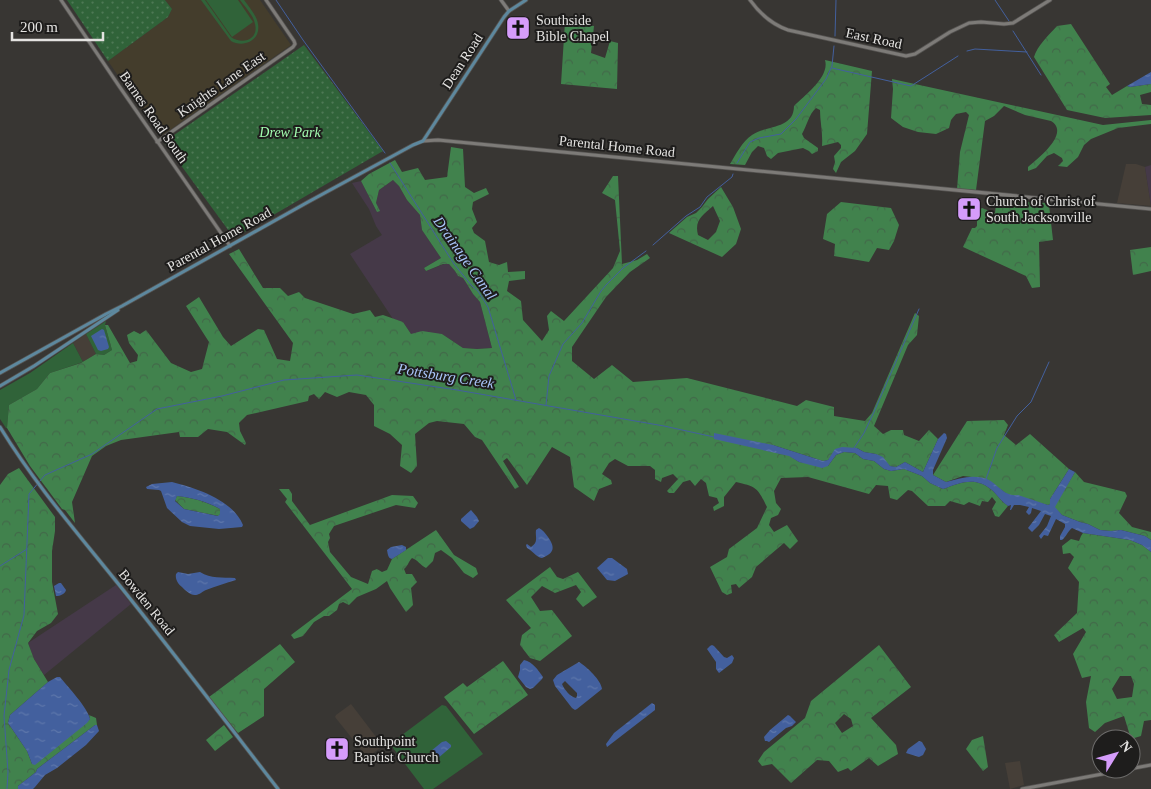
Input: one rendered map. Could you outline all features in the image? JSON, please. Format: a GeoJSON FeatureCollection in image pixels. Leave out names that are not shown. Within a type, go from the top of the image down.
{"type":"FeatureCollection","features":[{"type":"Feature","properties":{"kind":"main road","name":"Dean Road"},"geometry":{"type":"LineString","coordinates":[[423,141],[502,20],[510,11],[526,0]]}},
{"type":"Feature","properties":{"kind":"main road","name":"Parental Home Road"},"geometry":{"type":"LineString","coordinates":[[0,373],[423,141]]}},
{"type":"Feature","properties":{"kind":"main road","name":"Parental Home Road"},"geometry":{"type":"LineString","coordinates":[[0,386],[34,366],[122,306]]}},
{"type":"Feature","properties":{"kind":"main road","name":"Bowden Road"},"geometry":{"type":"LineString","coordinates":[[0,427],[47,496],[172,651],[278,789]]}},
{"type":"Feature","properties":{"kind":"street","name":"Barnes Road South"},"geometry":{"type":"LineString","coordinates":[[61,0],[230,246]]}},
{"type":"Feature","properties":{"kind":"street","name":"Knights Lane East"},"geometry":{"type":"LineString","coordinates":[[157,142],[293,47],[294,41],[266,0]]}},
{"type":"Feature","properties":{"kind":"street"},"geometry":{"type":"LineString","coordinates":[[501,0],[510,11]]}},
{"type":"Feature","properties":{"kind":"street","name":"East Road"},"geometry":{"type":"LineString","coordinates":[[750,0],[762,15],[774,24],[788,30],[906,56],[915,54],[950,32],[970,23],[1013,24],[1050,0]]}},
{"type":"Feature","properties":{"kind":"street","name":"Parental Home Road"},"geometry":{"type":"LineString","coordinates":[[423,141],[438,140],[1151,209]]}},
{"type":"Feature","properties":{"kind":"street"},"geometry":{"type":"LineString","coordinates":[[73,333],[76,337]]}},
{"type":"Feature","properties":{"kind":"street"},"geometry":{"type":"LineString","coordinates":[[1022,789],[1151,765]]}},
{"type":"Feature","properties":{"kind":"shaded area"},"geometry":{"type":"Polygon","coordinates":[[[165,0],[260,0],[291,45],[160,137],[108,61],[168,17],[172,9],[165,0]]]}},
{"type":"Feature","properties":{"kind":"shaded area"},"geometry":{"type":"Polygon","coordinates":[[[1126,164],[1136,164],[1145,167],[1151,206],[1117,203],[1126,164]]]}},
{"type":"Feature","properties":{"kind":"shaded area"},"geometry":{"type":"Polygon","coordinates":[[[1151,165],[1151,206],[1145,167],[1151,165]]]}},
{"type":"Feature","properties":{"kind":"shaded area"},"geometry":{"type":"Polygon","coordinates":[[[393,180],[420,215],[422,230],[441,258],[424,268],[426,271],[449,264],[458,276],[463,278],[480,302],[492,348],[463,348],[442,334],[411,334],[403,322],[393,319],[350,254],[382,235],[369,209],[352,183],[361,181],[377,212],[376,203],[379,190],[393,180]]]}},
{"type":"Feature","properties":{"kind":"shaded area"},"geometry":{"type":"Polygon","coordinates":[[[86,334],[96,354],[83,362],[73,343],[86,334]]]}},
{"type":"Feature","properties":{"kind":"shaded area"},"geometry":{"type":"Polygon","coordinates":[[[116,585],[131,604],[44,675],[34,659],[28,643],[116,585]]]}},
{"type":"Feature","properties":{"kind":"shaded area"},"geometry":{"type":"Polygon","coordinates":[[[351,704],[383,746],[369,756],[366,756],[335,717],[351,704]]]}},
{"type":"Feature","properties":{"kind":"shaded area"},"geometry":{"type":"Polygon","coordinates":[[[1020,761],[1024,785],[1010,789],[1005,763],[1020,761]]]}},
{"type":"Feature","properties":{"kind":"green space"},"geometry":{"type":"Polygon","coordinates":[[[67,0],[165,0],[172,9],[168,17],[108,61],[67,0]]]}},
{"type":"Feature","properties":{"kind":"green space"},"geometry":{"type":"Polygon","coordinates":[[[201,0],[205,0],[231,37],[244,41],[252,37],[256,29],[253,18],[240,0],[244,0],[257,21],[257,35],[246,43],[241,44],[231,41],[201,0]]]}},
{"type":"Feature","properties":{"kind":"green space"},"geometry":{"type":"Polygon","coordinates":[[[206,0],[238,0],[253,22],[232,37],[206,0]]]}},
{"type":"Feature","properties":{"kind":"green space"},"geometry":{"type":"Polygon","coordinates":[[[565,22],[594,26],[591,53],[605,58],[610,41],[618,43],[617,89],[561,84],[565,22]]]}},
{"type":"Feature","properties":{"kind":"green space"},"geometry":{"type":"Polygon","coordinates":[[[1071,24],[1110,84],[1106,87],[1112,95],[1127,86],[1151,84],[1151,92],[1140,95],[1142,104],[1151,105],[1151,115],[1105,118],[1067,110],[1034,57],[1040,45],[1057,26],[1071,24]]]}},
{"type":"Feature","properties":{"kind":"green space","name":"Drew Park"},"geometry":{"type":"Polygon","coordinates":[[[304,45],[383,151],[234,238],[164,142],[304,45]]]}},
{"type":"Feature","properties":{"kind":"green space"},"geometry":{"type":"Polygon","coordinates":[[[825,60],[872,71],[867,134],[855,151],[841,162],[836,173],[833,169],[834,156],[841,148],[841,145],[838,142],[822,146],[820,110],[816,108],[802,134],[804,138],[818,148],[818,151],[812,154],[803,148],[778,153],[771,159],[767,156],[764,148],[758,146],[752,152],[745,165],[730,164],[748,138],[758,132],[778,126],[789,119],[793,114],[794,106],[816,85],[824,73],[825,60]]]}},
{"type":"Feature","properties":{"kind":"green space"},"geometry":{"type":"Polygon","coordinates":[[[892,79],[1103,125],[1151,120],[1151,124],[1118,128],[1091,139],[1084,145],[1078,157],[1067,167],[1058,166],[1063,161],[1062,158],[1054,153],[1047,156],[1036,168],[1028,171],[1028,167],[1045,152],[1055,139],[1056,126],[1051,121],[1025,115],[1004,106],[994,116],[985,121],[976,190],[957,189],[960,152],[969,115],[966,112],[956,114],[951,120],[949,128],[936,134],[918,132],[903,127],[891,118],[892,79]]]}},
{"type":"Feature","properties":{"kind":"green space"},"geometry":{"type":"Polygon","coordinates":[[[451,147],[463,149],[465,187],[474,193],[486,188],[489,194],[473,202],[472,209],[477,222],[472,228],[474,233],[485,241],[489,262],[499,265],[507,262],[508,272],[525,271],[525,279],[509,281],[507,291],[521,301],[523,320],[542,341],[549,330],[547,316],[551,311],[564,321],[613,268],[620,251],[615,200],[602,193],[613,176],[618,176],[622,264],[637,260],[647,254],[650,258],[630,272],[606,297],[572,347],[572,361],[594,379],[612,365],[633,382],[687,378],[797,406],[806,400],[834,407],[834,416],[865,421],[872,413],[915,313],[919,316],[917,335],[908,345],[874,426],[883,434],[891,430],[903,430],[904,435],[919,441],[929,430],[938,439],[923,472],[905,462],[896,467],[890,466],[876,454],[864,452],[857,448],[832,455],[828,460],[823,461],[773,445],[799,462],[828,466],[836,455],[844,452],[855,453],[863,459],[874,461],[884,469],[891,471],[904,469],[922,476],[930,483],[943,489],[969,482],[981,483],[993,491],[1008,506],[999,517],[995,516],[992,509],[996,502],[992,497],[988,502],[982,501],[980,506],[969,502],[964,505],[950,501],[945,506],[928,506],[912,491],[908,490],[897,500],[890,498],[888,486],[876,485],[869,494],[808,477],[781,478],[774,491],[776,503],[781,509],[778,515],[771,518],[769,525],[774,532],[787,525],[798,541],[790,549],[784,543],[756,567],[752,577],[739,588],[736,584],[731,585],[732,593],[727,595],[722,592],[710,567],[727,557],[729,549],[757,528],[767,507],[756,489],[736,482],[724,497],[724,506],[714,511],[713,507],[719,503],[717,498],[709,496],[706,483],[701,479],[695,486],[690,480],[683,482],[674,493],[669,493],[667,491],[678,479],[673,474],[662,478],[661,482],[655,479],[655,470],[650,466],[628,466],[615,459],[609,463],[602,474],[611,480],[612,484],[599,489],[594,501],[574,487],[570,457],[552,447],[527,485],[507,458],[503,461],[519,487],[515,489],[482,440],[475,437],[464,424],[437,421],[429,423],[415,434],[417,466],[411,473],[400,466],[402,445],[390,434],[374,426],[374,405],[366,395],[349,392],[337,397],[325,392],[319,399],[314,394],[309,396],[308,401],[247,415],[239,423],[245,445],[227,432],[208,429],[198,437],[180,437],[179,432],[121,440],[106,446],[92,456],[72,502],[75,523],[65,510],[62,509],[30,466],[7,428],[9,405],[37,389],[50,373],[81,363],[96,354],[104,355],[112,350],[105,325],[108,325],[130,363],[137,361],[138,355],[129,343],[127,335],[134,331],[140,334],[146,330],[171,363],[191,372],[202,369],[209,342],[186,306],[199,297],[223,337],[231,346],[258,329],[264,330],[277,359],[290,361],[293,343],[229,254],[239,249],[263,288],[280,288],[288,296],[299,292],[305,298],[353,314],[370,310],[375,317],[383,315],[403,322],[411,334],[422,331],[442,334],[463,348],[492,348],[480,302],[463,278],[458,276],[449,264],[443,264],[426,271],[424,268],[441,258],[422,230],[420,215],[407,200],[399,186],[393,180],[379,190],[376,203],[380,211],[377,212],[361,181],[369,174],[395,160],[402,172],[418,168],[425,180],[447,177],[451,147]]]}},
{"type":"Feature","properties":{"kind":"green space"},"geometry":{"type":"Polygon","coordinates":[[[721,187],[733,207],[741,229],[736,244],[722,257],[669,233],[687,217],[696,213],[721,187]],[[713,206],[698,222],[698,235],[708,240],[716,232],[720,221],[713,206]]]}},
{"type":"Feature","properties":{"kind":"green space"},"geometry":{"type":"Polygon","coordinates":[[[1001,200],[1045,203],[1049,205],[1053,240],[1039,242],[1040,287],[1032,288],[1026,276],[963,247],[972,228],[977,226],[977,211],[982,208],[995,213],[996,204],[1001,200]]]}},
{"type":"Feature","properties":{"kind":"green space"},"geometry":{"type":"Polygon","coordinates":[[[841,202],[891,208],[899,225],[889,250],[877,248],[869,262],[834,256],[835,244],[823,239],[827,214],[841,202]]]}},
{"type":"Feature","properties":{"kind":"green space"},"geometry":{"type":"Polygon","coordinates":[[[1151,247],[1151,271],[1133,275],[1130,250],[1151,247]]]}},
{"type":"Feature","properties":{"kind":"green space"},"geometry":{"type":"Polygon","coordinates":[[[106,321],[105,325],[112,350],[104,355],[96,354],[86,334],[106,321]]]}},
{"type":"Feature","properties":{"kind":"green space"},"geometry":{"type":"Polygon","coordinates":[[[73,343],[83,362],[50,373],[37,389],[9,405],[6,428],[0,419],[0,390],[30,373],[73,343]]]}},
{"type":"Feature","properties":{"kind":"green space"},"geometry":{"type":"Polygon","coordinates":[[[1004,420],[1008,425],[1004,435],[1016,445],[1030,434],[1069,469],[1050,499],[1050,504],[1007,494],[988,480],[981,478],[963,476],[946,482],[933,475],[967,421],[1004,420]]]}},
{"type":"Feature","properties":{"kind":"green space"},"geometry":{"type":"Polygon","coordinates":[[[19,468],[55,517],[52,582],[58,614],[51,623],[37,631],[28,643],[34,659],[48,682],[10,715],[8,723],[27,751],[32,764],[90,719],[89,715],[96,718],[97,725],[37,769],[36,772],[18,786],[18,789],[0,789],[0,485],[8,474],[19,468]]]}},
{"type":"Feature","properties":{"kind":"green space"},"geometry":{"type":"Polygon","coordinates":[[[1075,472],[1084,482],[1125,492],[1127,496],[1119,513],[1132,527],[1151,532],[1151,540],[1145,536],[1121,530],[1100,530],[1062,515],[1054,507],[1075,472]]]}},
{"type":"Feature","properties":{"kind":"green space"},"geometry":{"type":"Polygon","coordinates":[[[279,489],[289,489],[292,494],[292,501],[310,525],[392,495],[413,496],[418,503],[415,508],[396,505],[334,526],[329,534],[330,552],[351,577],[368,584],[372,571],[377,569],[382,572],[387,570],[392,559],[436,530],[454,555],[476,568],[478,574],[473,578],[464,573],[452,558],[441,550],[435,553],[433,561],[426,568],[412,558],[404,569],[406,574],[412,574],[417,582],[411,588],[413,605],[406,612],[387,581],[376,589],[357,597],[349,605],[343,602],[339,604],[337,610],[329,616],[324,616],[314,622],[303,636],[294,639],[291,635],[352,589],[285,502],[287,499],[279,489]]]}},
{"type":"Feature","properties":{"kind":"green space"},"geometry":{"type":"Polygon","coordinates":[[[177,496],[209,504],[220,509],[220,514],[219,516],[184,509],[175,500],[177,496]]]}},
{"type":"Feature","properties":{"kind":"green space"},"geometry":{"type":"Polygon","coordinates":[[[1083,533],[1130,540],[1142,545],[1151,552],[1151,720],[1144,721],[1141,736],[1141,729],[1128,729],[1124,716],[1105,723],[1098,729],[1089,728],[1086,702],[1091,676],[1082,678],[1073,654],[1086,632],[1083,628],[1059,642],[1054,635],[1077,613],[1079,582],[1068,568],[1074,557],[1070,553],[1063,554],[1062,546],[1071,539],[1079,541],[1083,533]],[[1120,676],[1112,689],[1117,699],[1132,697],[1134,684],[1131,676],[1120,676]]]}},
{"type":"Feature","properties":{"kind":"green space"},"geometry":{"type":"Polygon","coordinates":[[[550,567],[557,577],[563,579],[578,572],[597,597],[583,607],[576,599],[581,592],[576,585],[555,593],[542,586],[531,597],[540,611],[552,610],[572,636],[540,661],[530,658],[520,645],[522,635],[531,628],[506,600],[550,567]]]}},
{"type":"Feature","properties":{"kind":"green space"},"geometry":{"type":"Polygon","coordinates":[[[280,644],[295,662],[264,689],[264,716],[238,733],[209,697],[280,644]]]}},
{"type":"Feature","properties":{"kind":"green space"},"geometry":{"type":"Polygon","coordinates":[[[879,645],[911,687],[871,718],[896,745],[898,754],[878,766],[869,758],[851,771],[848,768],[838,772],[829,761],[817,760],[791,783],[772,764],[762,766],[758,761],[764,752],[805,718],[811,701],[879,645]],[[844,714],[835,723],[842,733],[853,726],[851,719],[844,714]]]}},
{"type":"Feature","properties":{"kind":"green space"},"geometry":{"type":"Polygon","coordinates":[[[503,661],[528,695],[474,734],[444,697],[463,683],[467,687],[503,661]]]}},
{"type":"Feature","properties":{"kind":"green space"},"geometry":{"type":"Polygon","coordinates":[[[442,705],[446,706],[483,754],[433,789],[424,789],[390,744],[442,705]]]}},
{"type":"Feature","properties":{"kind":"green space"},"geometry":{"type":"Polygon","coordinates":[[[224,725],[233,737],[215,751],[206,740],[224,725]]]}},
{"type":"Feature","properties":{"kind":"green space"},"geometry":{"type":"Polygon","coordinates":[[[983,736],[988,767],[983,771],[966,749],[972,740],[983,736]]]}},
{"type":"Feature","properties":{"kind":"water"},"geometry":{"type":"Polygon","coordinates":[[[1151,72],[1151,84],[1127,86],[1151,72]]]}},
{"type":"Feature","properties":{"kind":"water"},"geometry":{"type":"Polygon","coordinates":[[[102,329],[104,330],[109,347],[101,351],[98,350],[91,336],[102,329]]]}},
{"type":"Feature","properties":{"kind":"water"},"geometry":{"type":"Polygon","coordinates":[[[714,433],[773,445],[823,461],[828,460],[835,449],[842,447],[857,448],[883,457],[890,466],[896,467],[905,462],[923,472],[938,439],[944,433],[947,438],[933,470],[933,475],[946,482],[966,477],[987,479],[1009,494],[1048,505],[1069,469],[1075,472],[1055,507],[1062,515],[1100,530],[1121,530],[1145,536],[1151,540],[1151,552],[1142,545],[1130,540],[1083,533],[1072,528],[1060,540],[1065,524],[1056,519],[1048,536],[1044,535],[1041,539],[1039,536],[1047,526],[1051,516],[1045,514],[1039,525],[1032,532],[1028,528],[1041,511],[1032,508],[1029,515],[1026,512],[1029,507],[1020,505],[1014,505],[1010,510],[1011,505],[1008,506],[993,491],[981,483],[969,482],[943,489],[930,483],[922,476],[904,469],[891,471],[884,469],[874,461],[863,459],[855,453],[844,452],[836,455],[828,466],[822,468],[799,462],[789,456],[714,439],[714,433]]]}},
{"type":"Feature","properties":{"kind":"water"},"geometry":{"type":"Polygon","coordinates":[[[172,482],[213,496],[231,509],[243,525],[242,527],[219,529],[190,526],[182,522],[167,508],[161,491],[147,489],[146,487],[152,484],[172,482]],[[177,496],[175,501],[184,509],[218,516],[220,514],[220,509],[215,506],[199,500],[177,496]]]}},
{"type":"Feature","properties":{"kind":"water"},"geometry":{"type":"Polygon","coordinates":[[[471,510],[479,521],[470,529],[461,519],[471,510]]]}},
{"type":"Feature","properties":{"kind":"water"},"geometry":{"type":"Polygon","coordinates":[[[539,528],[548,537],[553,547],[549,554],[542,558],[527,548],[526,545],[531,547],[535,543],[536,530],[539,528]]]}},
{"type":"Feature","properties":{"kind":"water"},"geometry":{"type":"Polygon","coordinates":[[[402,545],[406,547],[406,550],[392,559],[388,556],[387,550],[391,547],[402,545]]]}},
{"type":"Feature","properties":{"kind":"water"},"geometry":{"type":"Polygon","coordinates":[[[608,558],[612,558],[627,569],[628,574],[615,581],[607,580],[597,568],[608,558]]]}},
{"type":"Feature","properties":{"kind":"water"},"geometry":{"type":"Polygon","coordinates":[[[178,572],[188,574],[200,572],[212,577],[235,578],[236,580],[194,595],[178,583],[176,574],[178,572]]]}},
{"type":"Feature","properties":{"kind":"water"},"geometry":{"type":"Polygon","coordinates":[[[59,583],[66,590],[65,593],[56,596],[54,586],[59,583]]]}},
{"type":"Feature","properties":{"kind":"water"},"geometry":{"type":"Polygon","coordinates":[[[712,645],[724,657],[727,658],[732,655],[734,658],[732,663],[719,673],[716,669],[716,662],[707,649],[712,645]]]}},
{"type":"Feature","properties":{"kind":"water"},"geometry":{"type":"Polygon","coordinates":[[[524,660],[533,664],[543,677],[530,689],[518,677],[520,665],[524,660]]]}},
{"type":"Feature","properties":{"kind":"water"},"geometry":{"type":"Polygon","coordinates":[[[579,662],[590,670],[602,689],[575,710],[555,686],[553,680],[557,675],[579,662]],[[565,681],[562,684],[572,696],[576,698],[577,693],[565,681]]]}},
{"type":"Feature","properties":{"kind":"water"},"geometry":{"type":"Polygon","coordinates":[[[60,677],[86,709],[90,719],[35,765],[32,764],[27,751],[8,723],[10,715],[48,682],[60,677]]]}},
{"type":"Feature","properties":{"kind":"water"},"geometry":{"type":"Polygon","coordinates":[[[652,703],[655,705],[655,710],[607,747],[606,744],[614,733],[652,703]]]}},
{"type":"Feature","properties":{"kind":"water"},"geometry":{"type":"Polygon","coordinates":[[[788,715],[796,722],[769,742],[765,741],[764,737],[770,730],[788,715]]]}},
{"type":"Feature","properties":{"kind":"water"},"geometry":{"type":"Polygon","coordinates":[[[97,725],[99,731],[86,745],[45,775],[33,789],[18,789],[18,786],[36,772],[37,769],[97,725]]]}},
{"type":"Feature","properties":{"kind":"water"},"geometry":{"type":"Polygon","coordinates":[[[446,741],[451,747],[437,759],[431,755],[431,751],[446,741]]]}},
{"type":"Feature","properties":{"kind":"water"},"geometry":{"type":"Polygon","coordinates":[[[919,741],[922,742],[926,749],[923,755],[919,757],[906,753],[908,749],[919,741]]]}},
{"type":"Feature","properties":{"kind":"waterway","name":"Drainage Canal"},"geometry":{"type":"LineString","coordinates":[[276,0],[385,153]]}},
{"type":"Feature","properties":{"kind":"waterway","name":"Drainage Canal"},"geometry":{"type":"LineString","coordinates":[[835,36],[836,0]]}},
{"type":"Feature","properties":{"kind":"waterway","name":"Drainage Canal"},"geometry":{"type":"LineString","coordinates":[[995,0],[1009,21]]}},
{"type":"Feature","properties":{"kind":"waterway","name":"Drainage Canal"},"geometry":{"type":"LineString","coordinates":[[1013,31],[1041,75]]}},
{"type":"Feature","properties":{"kind":"waterway","name":"Drainage Canal"},"geometry":{"type":"LineString","coordinates":[[737,163],[750,142],[759,138],[781,134],[796,119],[826,79],[832,66],[834,46]]}},
{"type":"Feature","properties":{"kind":"waterway"},"geometry":{"type":"LineString","coordinates":[[967,51],[975,49],[1027,52]]}},
{"type":"Feature","properties":{"kind":"waterway"},"geometry":{"type":"LineString","coordinates":[[832,68],[911,86],[958,56]]}},
{"type":"Feature","properties":{"kind":"waterway","name":"Drainage Canal"},"geometry":{"type":"LineString","coordinates":[[390,163],[454,264],[478,291],[488,307],[516,400]]}},
{"type":"Feature","properties":{"kind":"waterway","name":"Drainage Canal"},"geometry":{"type":"LineString","coordinates":[[653,245],[686,216],[700,207],[707,197],[732,177],[733,174]]}},
{"type":"Feature","properties":{"kind":"waterway","name":"Drainage Canal"},"geometry":{"type":"LineString","coordinates":[[546,405],[549,376],[563,344],[582,323],[606,285],[623,268],[646,251]]}},
{"type":"Feature","properties":{"kind":"waterway"},"geometry":{"type":"LineString","coordinates":[[854,448],[874,412],[919,309]]}},
{"type":"Feature","properties":{"kind":"waterway"},"geometry":{"type":"LineString","coordinates":[[986,479],[997,448],[1017,416],[1031,402],[1049,362]]}},
{"type":"Feature","properties":{"kind":"waterway","name":"Pottsburg Creek"},"geometry":{"type":"LineString","coordinates":[[7,789],[8,772],[4,716],[9,670],[24,615],[29,494],[45,475],[92,454],[157,409],[222,396],[284,380],[357,375],[457,390],[664,426],[714,437]]}},
{"type":"Feature","properties":{"kind":"waterway"},"geometry":{"type":"LineString","coordinates":[[0,566],[27,549]]}},
{"type":"Feature","properties":{"kind":"place","name":"Southside Bible Chapel"},"geometry":{"type":"Point","coordinates":[518,28]}},
{"type":"Feature","properties":{"kind":"place","name":"Church of Christ of South Jacksonville"},"geometry":{"type":"Point","coordinates":[969,209]}},
{"type":"Feature","properties":{"kind":"place","name":"Southpoint Baptist Church"},"geometry":{"type":"Point","coordinates":[337,749]}}]}
